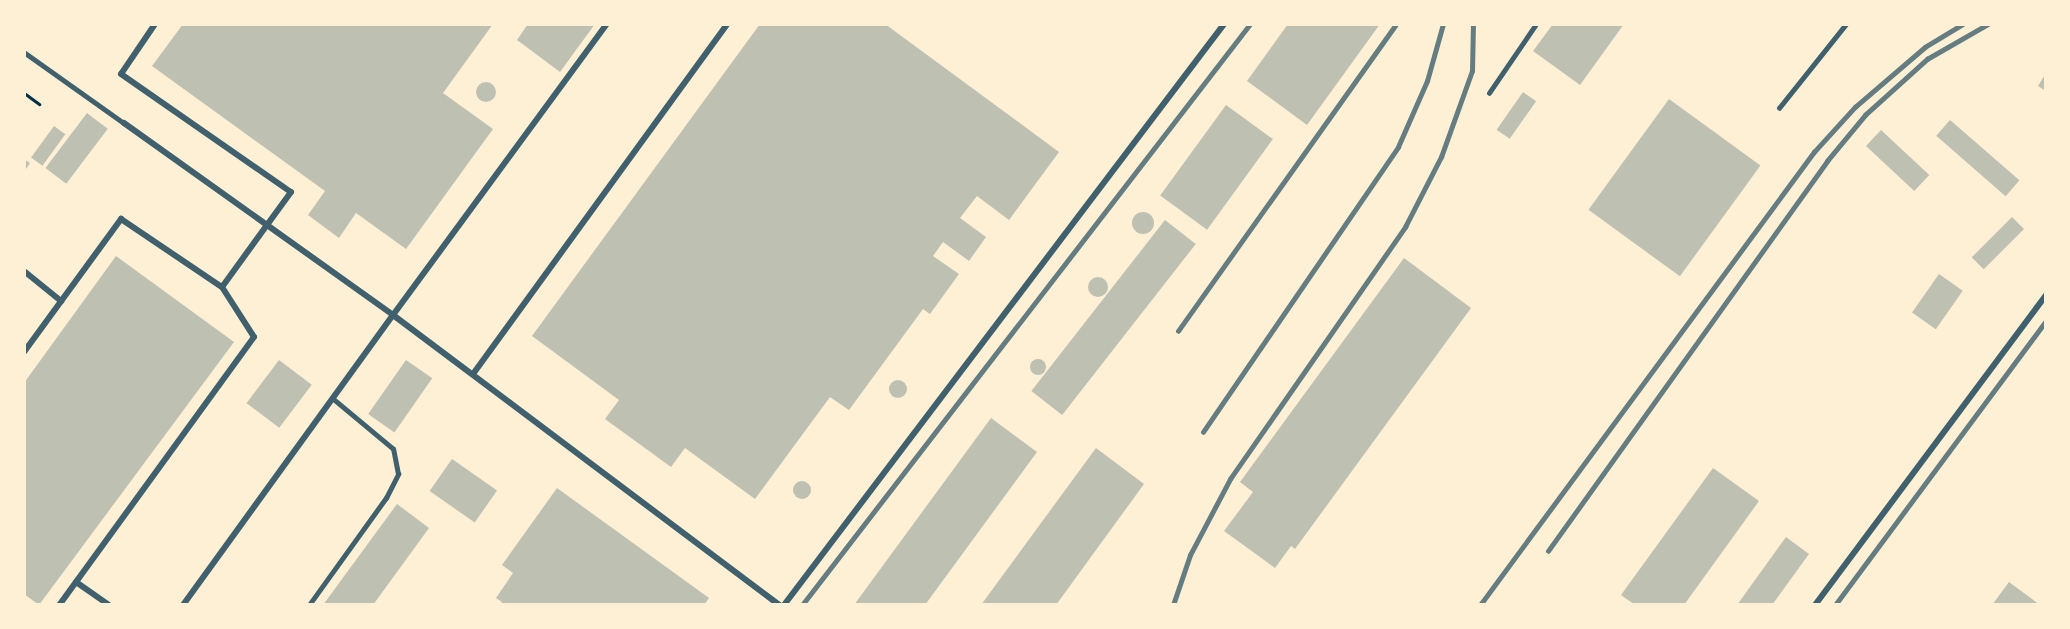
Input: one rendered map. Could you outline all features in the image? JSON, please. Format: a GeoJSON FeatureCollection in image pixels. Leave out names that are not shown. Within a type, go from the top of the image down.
{"type":"FeatureCollection","features":[{"type":"Feature","properties":{"kind":"street"},"geometry":{"type":"LineString","coordinates":[[155,24],[121,74],[291,192],[222,287]]}},
{"type":"Feature","properties":{"kind":"street"},"geometry":{"type":"LineString","coordinates":[[183,605],[607,24]]}},
{"type":"Feature","properties":{"kind":"street"},"geometry":{"type":"LineString","coordinates":[[473,374],[727,24]]}},
{"type":"Feature","properties":{"kind":"street"},"geometry":{"type":"LineString","coordinates":[[784,605],[1224,24]]}},
{"type":"Feature","properties":{"kind":"street"},"geometry":{"type":"LineString","coordinates":[[124,123],[393,315],[779,605]]}},
{"type":"Feature","properties":{"kind":"street"},"geometry":{"type":"LineString","coordinates":[[24,352],[121,219],[222,287],[254,337],[59,605]]}},
{"type":"Feature","properties":{"kind":"street"},"geometry":{"type":"LineString","coordinates":[[24,272],[61,301]]}},
{"type":"Feature","properties":{"kind":"street"},"geometry":{"type":"LineString","coordinates":[[1815,605],[2046,295]]}},
{"type":"Feature","properties":{"kind":"street"},"geometry":{"type":"LineString","coordinates":[[76,582],[109,605]]}},
{"type":"Feature","properties":{"kind":"lane"},"geometry":{"type":"LineString","coordinates":[[1489,93],[1536,24]]}},
{"type":"Feature","properties":{"kind":"lane"},"geometry":{"type":"LineString","coordinates":[[1779,108],[1846,24]]}},
{"type":"Feature","properties":{"kind":"lane"},"geometry":{"type":"LineString","coordinates":[[24,52],[124,123]]}},
{"type":"Feature","properties":{"kind":"lane"},"geometry":{"type":"LineString","coordinates":[[309,605],[386,498],[398,474],[393,449],[333,399]]}},
{"type":"Feature","properties":{"kind":"path"},"geometry":{"type":"LineString","coordinates":[[24,93],[39,104]]}},
{"type":"Feature","properties":{"kind":"building"},"geometry":{"type":"Polygon","coordinates":[[[183,24],[493,24],[443,93],[493,129],[406,249],[356,213],[339,238],[308,215],[325,191],[152,66],[183,24]]]}},
{"type":"Feature","properties":{"kind":"building"},"geometry":{"type":"Polygon","coordinates":[[[528,24],[595,24],[560,72],[517,40],[528,24]]]}},
{"type":"Feature","properties":{"kind":"building"},"geometry":{"type":"Polygon","coordinates":[[[760,24],[885,24],[1059,152],[1009,220],[977,196],[960,218],[986,237],[969,261],[943,242],[933,256],[959,274],[930,314],[923,309],[849,410],[830,397],[755,499],[685,448],[671,467],[605,419],[619,400],[532,336],[760,24]]]}},
{"type":"Feature","properties":{"kind":"building"},"geometry":{"type":"Polygon","coordinates":[[[1288,24],[1380,24],[1307,125],[1247,81],[1288,24]]]}},
{"type":"Feature","properties":{"kind":"building"},"geometry":{"type":"Polygon","coordinates":[[[1553,24],[1624,24],[1580,85],[1533,51],[1553,24]]]}},
{"type":"Feature","properties":{"kind":"building"},"geometry":{"type":"Polygon","coordinates":[[[2046,73],[2046,91],[2038,86],[2046,73]]]}},
{"type":"Feature","properties":{"kind":"building"},"geometry":{"type":"Polygon","coordinates":[[[482,82],[490,82],[496,88],[496,96],[490,102],[482,102],[476,96],[476,88],[482,82]]]}},
{"type":"Feature","properties":{"kind":"building"},"geometry":{"type":"Polygon","coordinates":[[[1523,92],[1536,101],[1510,139],[1497,130],[1523,92]]]}},
{"type":"Feature","properties":{"kind":"building"},"geometry":{"type":"Polygon","coordinates":[[[1669,99],[1760,165],[1680,276],[1588,210],[1669,99]]]}},
{"type":"Feature","properties":{"kind":"building"},"geometry":{"type":"Polygon","coordinates":[[[1226,105],[1273,139],[1207,230],[1160,196],[1226,105]]]}},
{"type":"Feature","properties":{"kind":"building"},"geometry":{"type":"Polygon","coordinates":[[[87,113],[108,129],[66,184],[45,168],[87,113]]]}},
{"type":"Feature","properties":{"kind":"building"},"geometry":{"type":"Polygon","coordinates":[[[1950,120],[2019,180],[2006,196],[1936,136],[1950,120]]]}},
{"type":"Feature","properties":{"kind":"building"},"geometry":{"type":"Polygon","coordinates":[[[54,126],[65,134],[42,166],[31,158],[54,126]]]}},
{"type":"Feature","properties":{"kind":"building"},"geometry":{"type":"Polygon","coordinates":[[[1881,130],[1929,175],[1914,191],[1866,146],[1881,130]]]}},
{"type":"Feature","properties":{"kind":"building"},"geometry":{"type":"Polygon","coordinates":[[[24,159],[30,163],[24,172],[24,159]]]}},
{"type":"Feature","properties":{"kind":"building"},"geometry":{"type":"Polygon","coordinates":[[[1143,212],[1151,215],[1154,223],[1151,231],[1143,234],[1135,231],[1132,223],[1135,215],[1143,212]]]}},
{"type":"Feature","properties":{"kind":"building"},"geometry":{"type":"Polygon","coordinates":[[[2012,217],[2024,229],[1984,269],[1972,257],[2012,217]]]}},
{"type":"Feature","properties":{"kind":"building"},"geometry":{"type":"Polygon","coordinates":[[[1165,220],[1196,244],[1062,415],[1031,391],[1165,220]]]}},
{"type":"Feature","properties":{"kind":"building"},"geometry":{"type":"Polygon","coordinates":[[[116,256],[234,342],[39,605],[24,594],[24,383],[116,256]]]}},
{"type":"Feature","properties":{"kind":"building"},"geometry":{"type":"Polygon","coordinates":[[[1404,258],[1471,308],[1295,549],[1291,546],[1275,568],[1224,531],[1253,492],[1240,482],[1404,258]]]}},
{"type":"Feature","properties":{"kind":"building"},"geometry":{"type":"Polygon","coordinates":[[[1939,274],[1963,291],[1936,329],[1912,313],[1939,274]]]}},
{"type":"Feature","properties":{"kind":"building"},"geometry":{"type":"Polygon","coordinates":[[[1098,277],[1105,280],[1108,287],[1105,294],[1098,297],[1091,294],[1088,287],[1091,280],[1098,277]]]}},
{"type":"Feature","properties":{"kind":"building"},"geometry":{"type":"Polygon","coordinates":[[[1035,359],[1041,359],[1046,367],[1044,373],[1035,375],[1030,370],[1030,364],[1035,359]]]}},
{"type":"Feature","properties":{"kind":"building"},"geometry":{"type":"Polygon","coordinates":[[[279,360],[312,385],[279,428],[247,403],[279,360]]]}},
{"type":"Feature","properties":{"kind":"building"},"geometry":{"type":"Polygon","coordinates":[[[406,360],[432,378],[394,432],[368,414],[406,360]]]}},
{"type":"Feature","properties":{"kind":"building"},"geometry":{"type":"Polygon","coordinates":[[[898,380],[904,383],[907,389],[904,395],[898,398],[892,395],[889,389],[892,383],[898,380]]]}},
{"type":"Feature","properties":{"kind":"building"},"geometry":{"type":"Polygon","coordinates":[[[991,418],[1037,452],[925,605],[854,605],[991,418]]]}},
{"type":"Feature","properties":{"kind":"building"},"geometry":{"type":"Polygon","coordinates":[[[1096,448],[1144,484],[1056,605],[981,605],[1096,448]]]}},
{"type":"Feature","properties":{"kind":"building"},"geometry":{"type":"Polygon","coordinates":[[[452,459],[497,491],[475,522],[430,491],[452,459]]]}},
{"type":"Feature","properties":{"kind":"building"},"geometry":{"type":"Polygon","coordinates":[[[1713,468],[1759,501],[1684,605],[1635,605],[1621,595],[1713,468]]]}},
{"type":"Feature","properties":{"kind":"building"},"geometry":{"type":"Polygon","coordinates":[[[802,481],[808,484],[811,490],[808,496],[802,499],[796,496],[793,490],[796,484],[802,481]]]}},
{"type":"Feature","properties":{"kind":"building"},"geometry":{"type":"Polygon","coordinates":[[[557,488],[709,598],[704,605],[500,605],[502,602],[496,598],[513,573],[502,565],[557,488]]]}},
{"type":"Feature","properties":{"kind":"building"},"geometry":{"type":"Polygon","coordinates":[[[397,504],[429,528],[373,605],[323,605],[397,504]]]}},
{"type":"Feature","properties":{"kind":"building"},"geometry":{"type":"Polygon","coordinates":[[[1786,537],[1809,554],[1772,605],[1737,605],[1786,537]]]}},
{"type":"Feature","properties":{"kind":"building"},"geometry":{"type":"Polygon","coordinates":[[[2009,582],[2040,605],[1992,605],[2009,582]]]}},
{"type":"Feature","properties":{"kind":"railway"},"geometry":{"type":"LineString","coordinates":[[802,605],[1250,24]]}},
{"type":"Feature","properties":{"kind":"railway"},"geometry":{"type":"LineString","coordinates":[[1178,331],[1396,24]]}},
{"type":"Feature","properties":{"kind":"railway"},"geometry":{"type":"LineString","coordinates":[[1203,432],[1398,147],[1427,81],[1443,24]]}},
{"type":"Feature","properties":{"kind":"railway"},"geometry":{"type":"LineString","coordinates":[[1173,605],[1190,555],[1230,479],[1405,227],[1441,157],[1472,71],[1473,24]]}},
{"type":"Feature","properties":{"kind":"railway"},"geometry":{"type":"LineString","coordinates":[[1480,605],[1814,152],[1855,107],[1925,47],[1963,24]]}},
{"type":"Feature","properties":{"kind":"railway"},"geometry":{"type":"LineString","coordinates":[[1548,551],[1827,161],[1865,115],[1927,59],[1988,24]]}},
{"type":"Feature","properties":{"kind":"railway"},"geometry":{"type":"LineString","coordinates":[[1835,605],[2046,321]]}}]}
